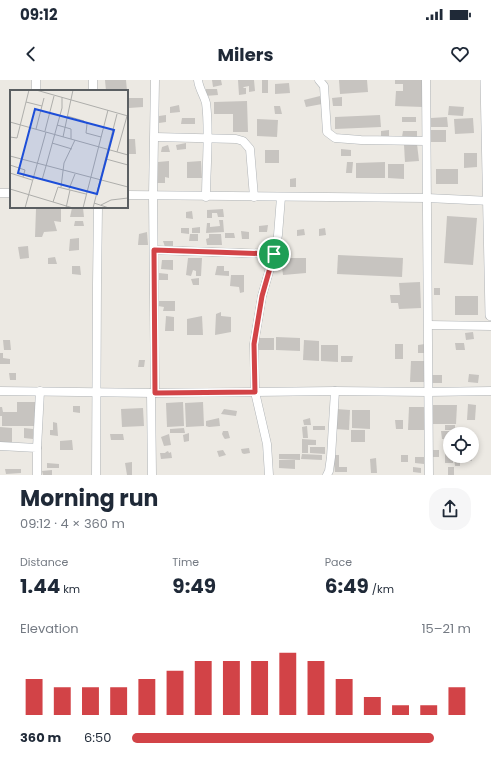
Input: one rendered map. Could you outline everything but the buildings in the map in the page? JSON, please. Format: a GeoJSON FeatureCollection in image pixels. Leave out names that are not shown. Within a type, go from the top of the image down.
{"type":"FeatureCollection","features":[{"type":"Feature","properties":{"kind":"street"},"geometry":{"type":"LineString","coordinates":[[152,475],[155,80]]}},
{"type":"Feature","properties":{"kind":"street"},"geometry":{"type":"LineString","coordinates":[[198,80],[206,104],[206,197]]}},
{"type":"Feature","properties":{"kind":"street"},"geometry":{"type":"LineString","coordinates":[[319,80],[324,86],[327,132],[334,138],[426,141]]}},
{"type":"Feature","properties":{"kind":"street"},"geometry":{"type":"LineString","coordinates":[[426,80],[429,475]]}},
{"type":"Feature","properties":{"kind":"street"},"geometry":{"type":"LineString","coordinates":[[486,80],[489,156],[491,315]]}},
{"type":"Feature","properties":{"kind":"street"},"geometry":{"type":"LineString","coordinates":[[155,137],[236,139],[243,141],[250,149],[254,197]]}},
{"type":"Feature","properties":{"kind":"street"},"geometry":{"type":"LineString","coordinates":[[128,195],[427,198],[489,201]]}},
{"type":"Feature","properties":{"kind":"street"},"geometry":{"type":"LineString","coordinates":[[269,475],[267,444],[255,392],[254,344],[262,296],[278,235],[281,197]]}},
{"type":"Feature","properties":{"kind":"street"},"geometry":{"type":"LineString","coordinates":[[96,475],[96,285],[98,208]]}},
{"type":"Feature","properties":{"kind":"street"},"geometry":{"type":"LineString","coordinates":[[154,250],[274,254]]}},
{"type":"Feature","properties":{"kind":"street"},"geometry":{"type":"LineString","coordinates":[[429,325],[491,326]]}},
{"type":"Feature","properties":{"kind":"street"},"geometry":{"type":"LineString","coordinates":[[0,391],[153,393],[335,391],[428,392],[491,390]]}},
{"type":"Feature","properties":{"kind":"street"},"geometry":{"type":"LineString","coordinates":[[37,475],[40,391]]}},
{"type":"Feature","properties":{"kind":"street"},"geometry":{"type":"LineString","coordinates":[[327,475],[331,457],[335,391]]}},
{"type":"Feature","properties":{"kind":"street"},"geometry":{"type":"LineString","coordinates":[[0,446],[37,448]]}},
{"type":"Feature","properties":{"kind":"route"},"geometry":{"type":"LineString","coordinates":[[154,250],[274,254],[262,296],[254,344],[255,392],[155,393],[154,250]]}}]}
